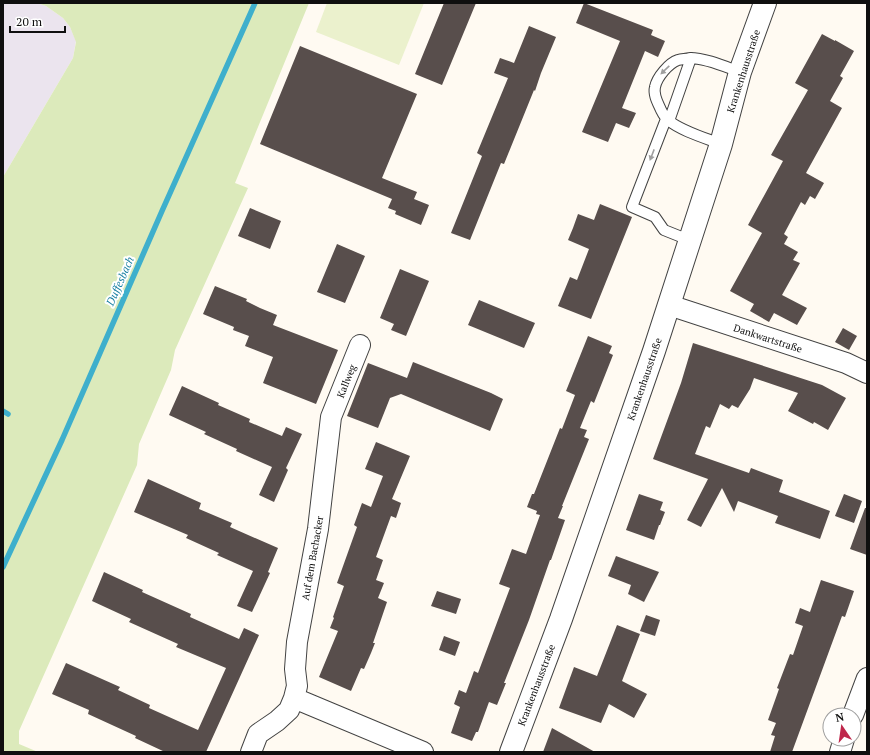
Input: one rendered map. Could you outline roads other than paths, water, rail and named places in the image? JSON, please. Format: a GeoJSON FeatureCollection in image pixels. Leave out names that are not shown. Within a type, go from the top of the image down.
{"type":"FeatureCollection","features":[{"type":"Feature","properties":{"kind":"street","name":"Krankenhausstraße"},"geometry":{"type":"LineString","coordinates":[[511,752],[561,619],[669,305],[721,144],[740,72],[765,3]]}},
{"type":"Feature","properties":{"kind":"street","name":"Dankwartstraße"},"geometry":{"type":"LineString","coordinates":[[669,305],[846,363],[867,374]]}},
{"type":"Feature","properties":{"kind":"street","name":"Kallweg"},"geometry":{"type":"LineString","coordinates":[[332,417],[360,345]]}},
{"type":"Feature","properties":{"kind":"street","name":"Auf dem Bachacker"},"geometry":{"type":"LineString","coordinates":[[251,752],[258,734],[277,721],[289,710],[297,686],[295,669],[297,642],[318,529],[332,417]]}},
{"type":"Feature","properties":{"kind":"street"},"geometry":{"type":"LineString","coordinates":[[856,707],[867,678]]}},
{"type":"Feature","properties":{"kind":"street"},"geometry":{"type":"LineString","coordinates":[[294,698],[422,752]]}},
{"type":"Feature","properties":{"kind":"lane"},"geometry":{"type":"LineString","coordinates":[[721,144],[694,134],[668,120],[656,100],[655,88],[658,77],[677,60],[691,58],[717,64],[740,72]]}},
{"type":"Feature","properties":{"kind":"lane"},"geometry":{"type":"LineString","coordinates":[[689,240],[664,230],[655,217],[632,207],[668,120],[691,58]]}},
{"type":"Feature","properties":{"kind":"waterway","name":"Duffesbach"},"geometry":{"type":"LineString","coordinates":[[3,567],[62,440],[255,3]]}},
{"type":"Feature","properties":{"kind":"waterway"},"geometry":{"type":"LineString","coordinates":[[3,411],[8,414]]}}]}
